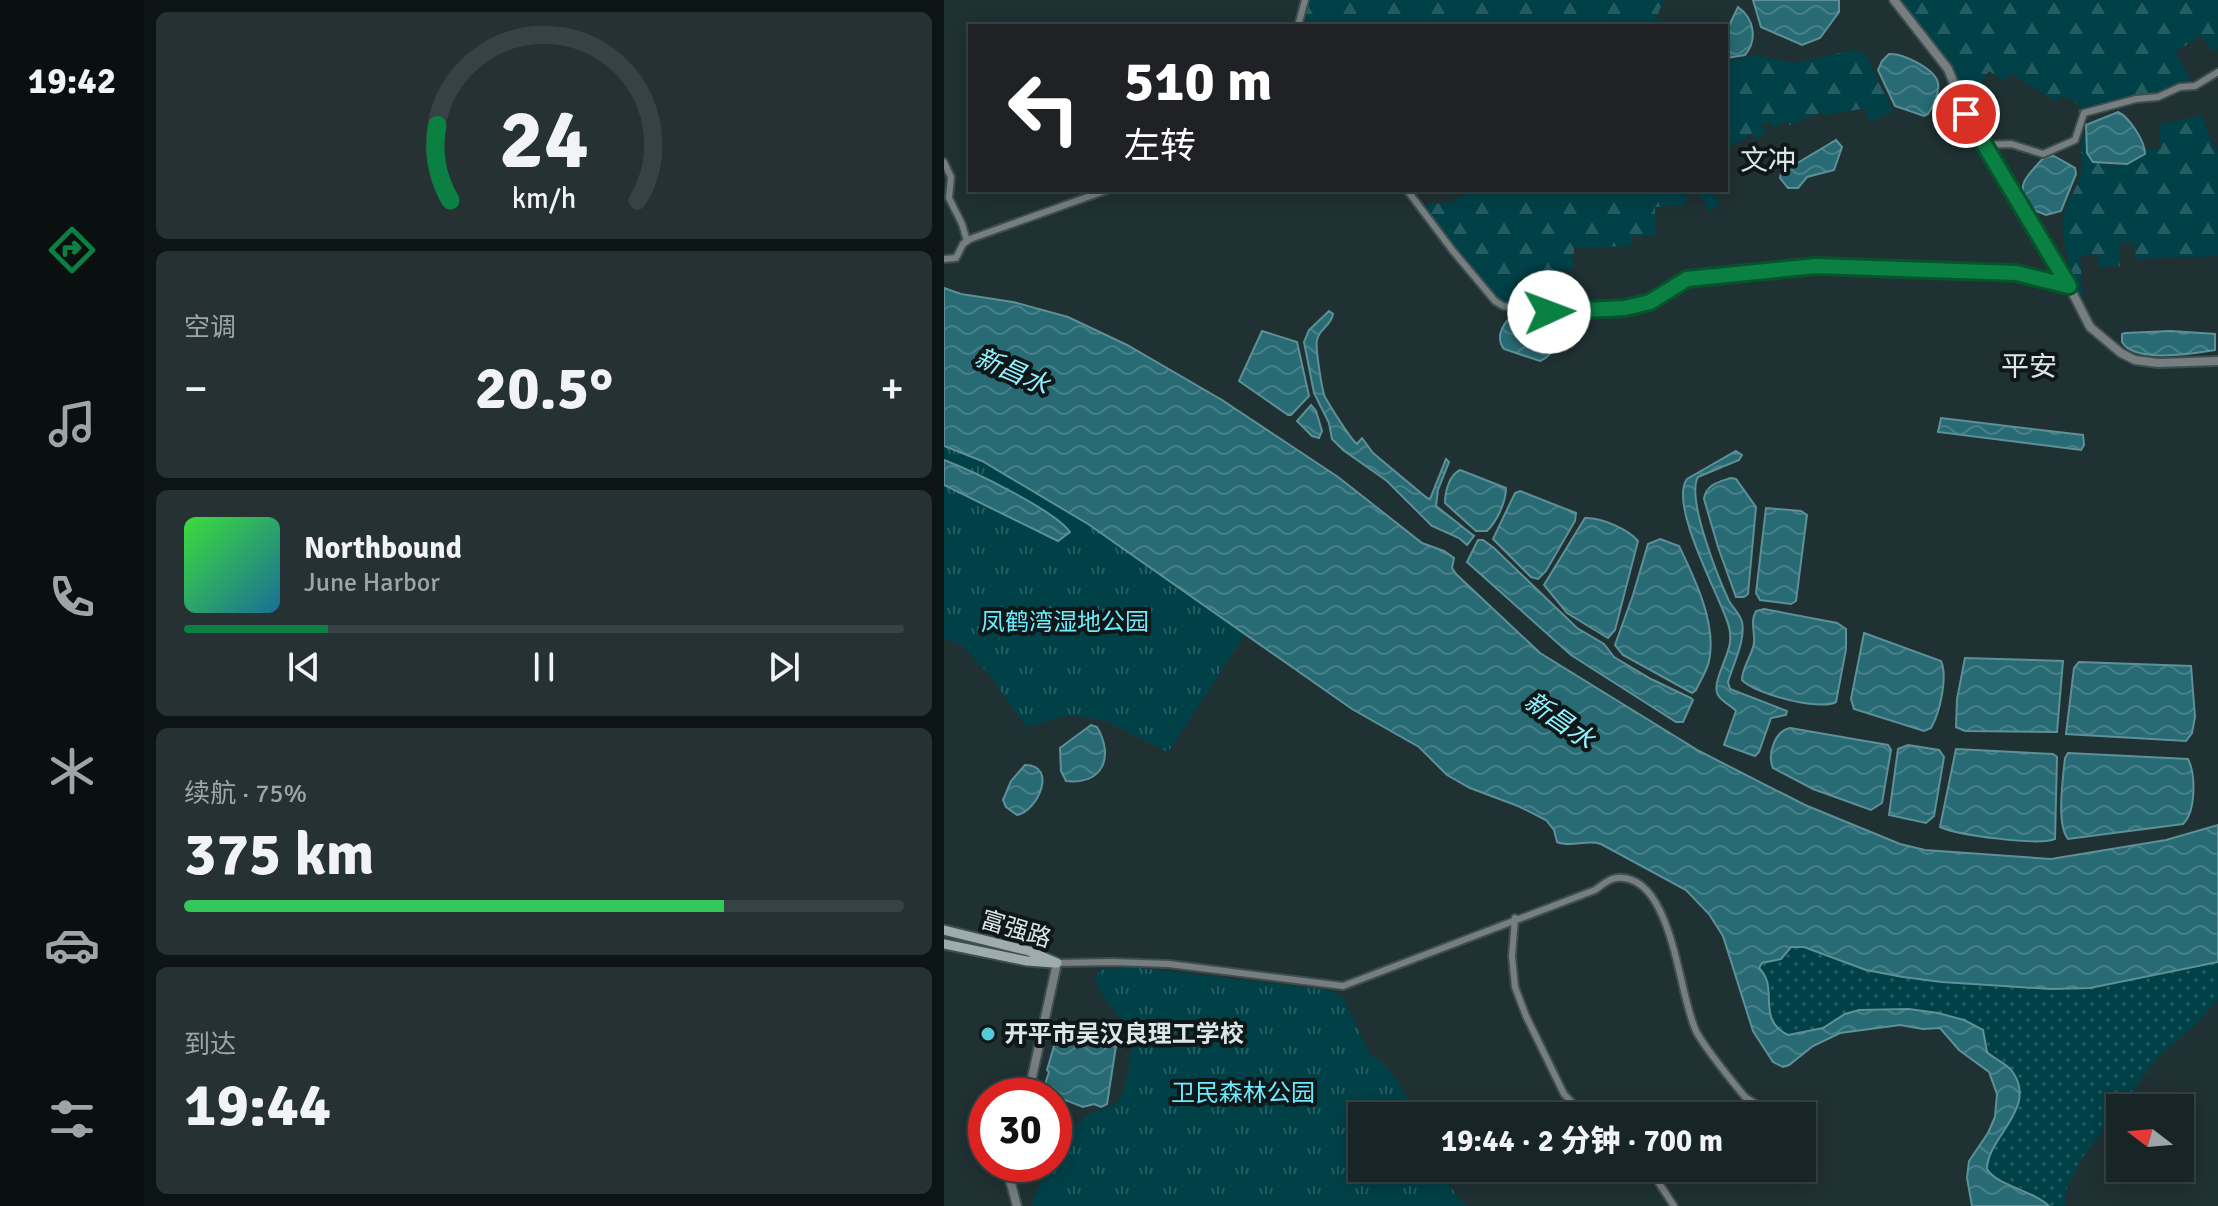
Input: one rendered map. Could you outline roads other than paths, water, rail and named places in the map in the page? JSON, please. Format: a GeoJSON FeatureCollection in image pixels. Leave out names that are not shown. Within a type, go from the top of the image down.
{"type":"FeatureCollection","features":[{"type":"Feature","properties":{"kind":"main road","name":"富强路"},"geometry":{"type":"LineString","coordinates":[[944,930],[1029,951],[1057,963]]}},
{"type":"Feature","properties":{"kind":"main road","name":"富强路"},"geometry":{"type":"LineString","coordinates":[[944,944],[1005,957],[1057,963]]}},
{"type":"Feature","properties":{"kind":"street"},"geometry":{"type":"LineString","coordinates":[[1299,24],[1305,0]]}},
{"type":"Feature","properties":{"kind":"street"},"geometry":{"type":"LineString","coordinates":[[1894,0],[1948,69],[1966,114],[2069,286],[2090,327],[2128,357],[2143,362],[2218,361]]}},
{"type":"Feature","properties":{"kind":"street"},"geometry":{"type":"LineString","coordinates":[[1984,145],[2011,144],[2043,154],[2075,140],[2084,113],[2136,99],[2158,97],[2180,87],[2195,86],[2218,72]]}},
{"type":"Feature","properties":{"kind":"street"},"geometry":{"type":"LineString","coordinates":[[944,162],[951,177],[949,198],[967,241]]}},
{"type":"Feature","properties":{"kind":"street"},"geometry":{"type":"LineString","coordinates":[[944,259],[956,258],[967,241],[1102,192]]}},
{"type":"Feature","properties":{"kind":"street"},"geometry":{"type":"LineString","coordinates":[[1409,192],[1495,301],[1503,306],[1544,312],[1625,308],[1650,302],[1687,279],[1816,266],[2016,273],[2069,286]]}},
{"type":"Feature","properties":{"kind":"street"},"geometry":{"type":"LineString","coordinates":[[1032,1078],[1057,963],[1169,964],[1343,986],[1595,890],[1612,879],[1629,879],[1651,893],[1657,905],[1680,970],[1696,1031],[1745,1097],[1753,1102]]}},
{"type":"Feature","properties":{"kind":"street"},"geometry":{"type":"LineString","coordinates":[[1515,918],[1513,976],[1526,1016],[1564,1094],[1572,1102]]}},
{"type":"Feature","properties":{"kind":"street"},"geometry":{"type":"LineString","coordinates":[[1011,1182],[1017,1206]]}},
{"type":"Feature","properties":{"kind":"street"},"geometry":{"type":"LineString","coordinates":[[1658,1182],[1674,1206]]}},
{"type":"Feature","properties":{"kind":"water"},"geometry":{"type":"Polygon","coordinates":[[[1753,0],[1839,0],[1839,12],[1820,38],[1802,45],[1761,27],[1753,0]]]}},
{"type":"Feature","properties":{"kind":"water"},"geometry":{"type":"Polygon","coordinates":[[[1738,7],[1748,17],[1753,36],[1745,55],[1728,58],[1728,28],[1738,7]]]}},
{"type":"Feature","properties":{"kind":"water"},"geometry":{"type":"Polygon","coordinates":[[[1889,54],[1918,63],[1936,78],[1938,91],[1928,114],[1924,116],[1895,106],[1878,70],[1889,54]]]}},
{"type":"Feature","properties":{"kind":"water"},"geometry":{"type":"Polygon","coordinates":[[[2118,112],[2136,130],[2145,154],[2127,164],[2093,162],[2087,153],[2086,125],[2118,112]]]}},
{"type":"Feature","properties":{"kind":"water"},"geometry":{"type":"Polygon","coordinates":[[[1836,140],[1842,147],[1834,170],[1807,177],[1798,188],[1788,188],[1780,178],[1781,173],[1836,140]]]}},
{"type":"Feature","properties":{"kind":"water"},"geometry":{"type":"Polygon","coordinates":[[[2054,156],[2075,168],[2076,174],[2061,211],[2046,215],[2026,207],[2023,188],[2026,179],[2041,161],[2054,156]]]}},
{"type":"Feature","properties":{"kind":"water","name":"新昌水"},"geometry":{"type":"Polygon","coordinates":[[[944,288],[1068,317],[1127,345],[1222,400],[1338,477],[1422,543],[1454,558],[1452,568],[1456,574],[1540,653],[1699,751],[1805,805],[1900,844],[1925,850],[2051,859],[2166,840],[2218,825],[2218,962],[2090,988],[2051,989],[1903,977],[1866,970],[1804,947],[1791,947],[1781,959],[1762,963],[1759,968],[1768,985],[1772,1021],[1788,1035],[1823,1028],[1845,1014],[1859,1010],[1909,1009],[1938,1013],[1964,1020],[1983,1030],[1987,1052],[2012,1071],[2019,1085],[2016,1110],[1989,1157],[1987,1169],[1999,1180],[2049,1206],[1972,1206],[1967,1178],[1969,1161],[1995,1117],[1997,1094],[1989,1072],[1959,1050],[1940,1028],[1900,1025],[1840,1033],[1813,1046],[1789,1065],[1783,1067],[1773,1062],[1753,1031],[1723,936],[1709,914],[1686,890],[1601,844],[1557,842],[1554,830],[1546,820],[1447,775],[1419,747],[1352,709],[1088,524],[982,461],[944,446],[944,288]]]}},
{"type":"Feature","properties":{"kind":"water"},"geometry":{"type":"Polygon","coordinates":[[[1329,311],[1333,314],[1332,318],[1318,336],[1317,344],[1325,397],[1357,444],[1362,438],[1373,453],[1427,498],[1430,499],[1446,459],[1449,462],[1438,490],[1436,506],[1474,536],[1467,545],[1432,526],[1387,481],[1332,439],[1329,423],[1314,393],[1304,342],[1309,330],[1329,311]]]}},
{"type":"Feature","properties":{"kind":"water"},"geometry":{"type":"Polygon","coordinates":[[[1510,318],[1556,320],[1559,331],[1554,349],[1540,361],[1504,349],[1500,341],[1501,333],[1510,318]]]}},
{"type":"Feature","properties":{"kind":"water"},"geometry":{"type":"Polygon","coordinates":[[[1262,331],[1297,342],[1309,396],[1291,415],[1239,381],[1262,331]]]}},
{"type":"Feature","properties":{"kind":"water"},"geometry":{"type":"Polygon","coordinates":[[[2171,331],[2215,334],[2215,350],[2152,355],[2129,349],[2122,342],[2122,334],[2125,333],[2171,331]]]}},
{"type":"Feature","properties":{"kind":"water"},"geometry":{"type":"Polygon","coordinates":[[[1311,405],[1322,431],[1319,438],[1312,436],[1297,421],[1311,405]]]}},
{"type":"Feature","properties":{"kind":"water"},"geometry":{"type":"Polygon","coordinates":[[[1941,418],[2083,435],[2084,445],[2081,450],[1938,432],[1941,418]]]}},
{"type":"Feature","properties":{"kind":"water"},"geometry":{"type":"Polygon","coordinates":[[[1736,451],[1742,455],[1739,460],[1698,477],[1695,487],[1705,538],[1729,601],[1742,622],[1741,644],[1728,682],[1730,689],[1787,711],[1786,715],[1771,718],[1755,756],[1724,745],[1736,711],[1716,690],[1729,648],[1730,630],[1696,547],[1684,507],[1683,491],[1687,479],[1736,451]]]}},
{"type":"Feature","properties":{"kind":"water"},"geometry":{"type":"Polygon","coordinates":[[[944,460],[1031,502],[1070,532],[1058,541],[944,485],[944,460]]]}},
{"type":"Feature","properties":{"kind":"water"},"geometry":{"type":"Polygon","coordinates":[[[1460,470],[1506,488],[1500,511],[1487,531],[1476,531],[1445,503],[1450,480],[1460,470]]]}},
{"type":"Feature","properties":{"kind":"water"},"geometry":{"type":"Polygon","coordinates":[[[1731,478],[1736,479],[1756,507],[1748,594],[1744,597],[1736,597],[1704,499],[1710,487],[1731,478]]]}},
{"type":"Feature","properties":{"kind":"water"},"geometry":{"type":"Polygon","coordinates":[[[1520,491],[1576,513],[1575,521],[1546,571],[1538,579],[1531,577],[1493,539],[1515,493],[1520,491]]]}},
{"type":"Feature","properties":{"kind":"water"},"geometry":{"type":"Polygon","coordinates":[[[1766,508],[1801,511],[1807,515],[1796,601],[1791,604],[1760,600],[1756,593],[1766,508]]]}},
{"type":"Feature","properties":{"kind":"water"},"geometry":{"type":"Polygon","coordinates":[[[1585,518],[1613,525],[1638,541],[1615,630],[1608,638],[1567,613],[1544,585],[1585,518]]]}},
{"type":"Feature","properties":{"kind":"water"},"geometry":{"type":"Polygon","coordinates":[[[1660,539],[1679,546],[1698,587],[1707,617],[1711,647],[1709,661],[1692,693],[1623,655],[1615,645],[1648,544],[1660,539]]]}},
{"type":"Feature","properties":{"kind":"water"},"geometry":{"type":"Polygon","coordinates":[[[1478,540],[1494,548],[1577,628],[1604,644],[1614,657],[1691,698],[1693,700],[1683,722],[1676,722],[1571,655],[1467,562],[1478,540]]]}},
{"type":"Feature","properties":{"kind":"water"},"geometry":{"type":"Polygon","coordinates":[[[1764,609],[1837,623],[1846,629],[1846,649],[1836,702],[1816,704],[1788,700],[1760,691],[1742,680],[1754,643],[1754,615],[1756,611],[1764,609]]]}},
{"type":"Feature","properties":{"kind":"water"},"geometry":{"type":"Polygon","coordinates":[[[1864,633],[1941,661],[1944,676],[1942,694],[1931,728],[1924,731],[1854,709],[1851,699],[1864,633]]]}},
{"type":"Feature","properties":{"kind":"water"},"geometry":{"type":"Polygon","coordinates":[[[1965,658],[2063,661],[2057,732],[1965,731],[1956,727],[1957,699],[1965,658]]]}},
{"type":"Feature","properties":{"kind":"water"},"geometry":{"type":"Polygon","coordinates":[[[2079,662],[2191,666],[2195,717],[2192,733],[2186,741],[2066,734],[2074,668],[2079,662]]]}},
{"type":"Feature","properties":{"kind":"water"},"geometry":{"type":"Polygon","coordinates":[[[1091,725],[1097,727],[1105,748],[1102,766],[1089,778],[1066,781],[1061,771],[1060,748],[1091,725]]]}},
{"type":"Feature","properties":{"kind":"water"},"geometry":{"type":"Polygon","coordinates":[[[1790,728],[1888,745],[1891,750],[1882,803],[1871,810],[1813,789],[1773,768],[1771,756],[1776,738],[1790,728]]]}},
{"type":"Feature","properties":{"kind":"water"},"geometry":{"type":"Polygon","coordinates":[[[1908,745],[1939,750],[1944,757],[1934,816],[1926,823],[1889,815],[1898,749],[1908,745]]]}},
{"type":"Feature","properties":{"kind":"water"},"geometry":{"type":"Polygon","coordinates":[[[1956,749],[2053,754],[2057,757],[2055,839],[1998,839],[1940,827],[1956,749]]]}},
{"type":"Feature","properties":{"kind":"water"},"geometry":{"type":"Polygon","coordinates":[[[2068,753],[2188,759],[2193,793],[2187,818],[2183,824],[2068,839],[2062,823],[2061,800],[2068,753]]]}},
{"type":"Feature","properties":{"kind":"water"},"geometry":{"type":"Polygon","coordinates":[[[1025,765],[1041,772],[1043,780],[1032,806],[1017,815],[1006,807],[1003,800],[1011,781],[1025,765]]]}},
{"type":"Feature","properties":{"kind":"water"},"geometry":{"type":"Polygon","coordinates":[[[1097,1026],[1117,1030],[1118,1033],[1107,1104],[1101,1107],[1094,1104],[1083,1107],[1072,1103],[1072,1078],[1047,1078],[1055,1043],[1083,1027],[1097,1026]]]}},
{"type":"Feature","properties":{"kind":"place","name":"开平市吴汉良理工学校"},"geometry":{"type":"Point","coordinates":[988,1034]}},
{"type":"Feature","properties":{"kind":"district","name":"文冲"},"geometry":{"type":"Point","coordinates":[1768,161]}},
{"type":"Feature","properties":{"kind":"district","name":"平安"},"geometry":{"type":"Point","coordinates":[2029,367]}},
{"type":"Feature","properties":{"kind":"park label","name":"凤鹤湾湿地公园"},"geometry":{"type":"Point","coordinates":[1065,622]}},
{"type":"Feature","properties":{"kind":"park label","name":"卫民森林公园"},"geometry":{"type":"Point","coordinates":[1243,1093]}}]}
